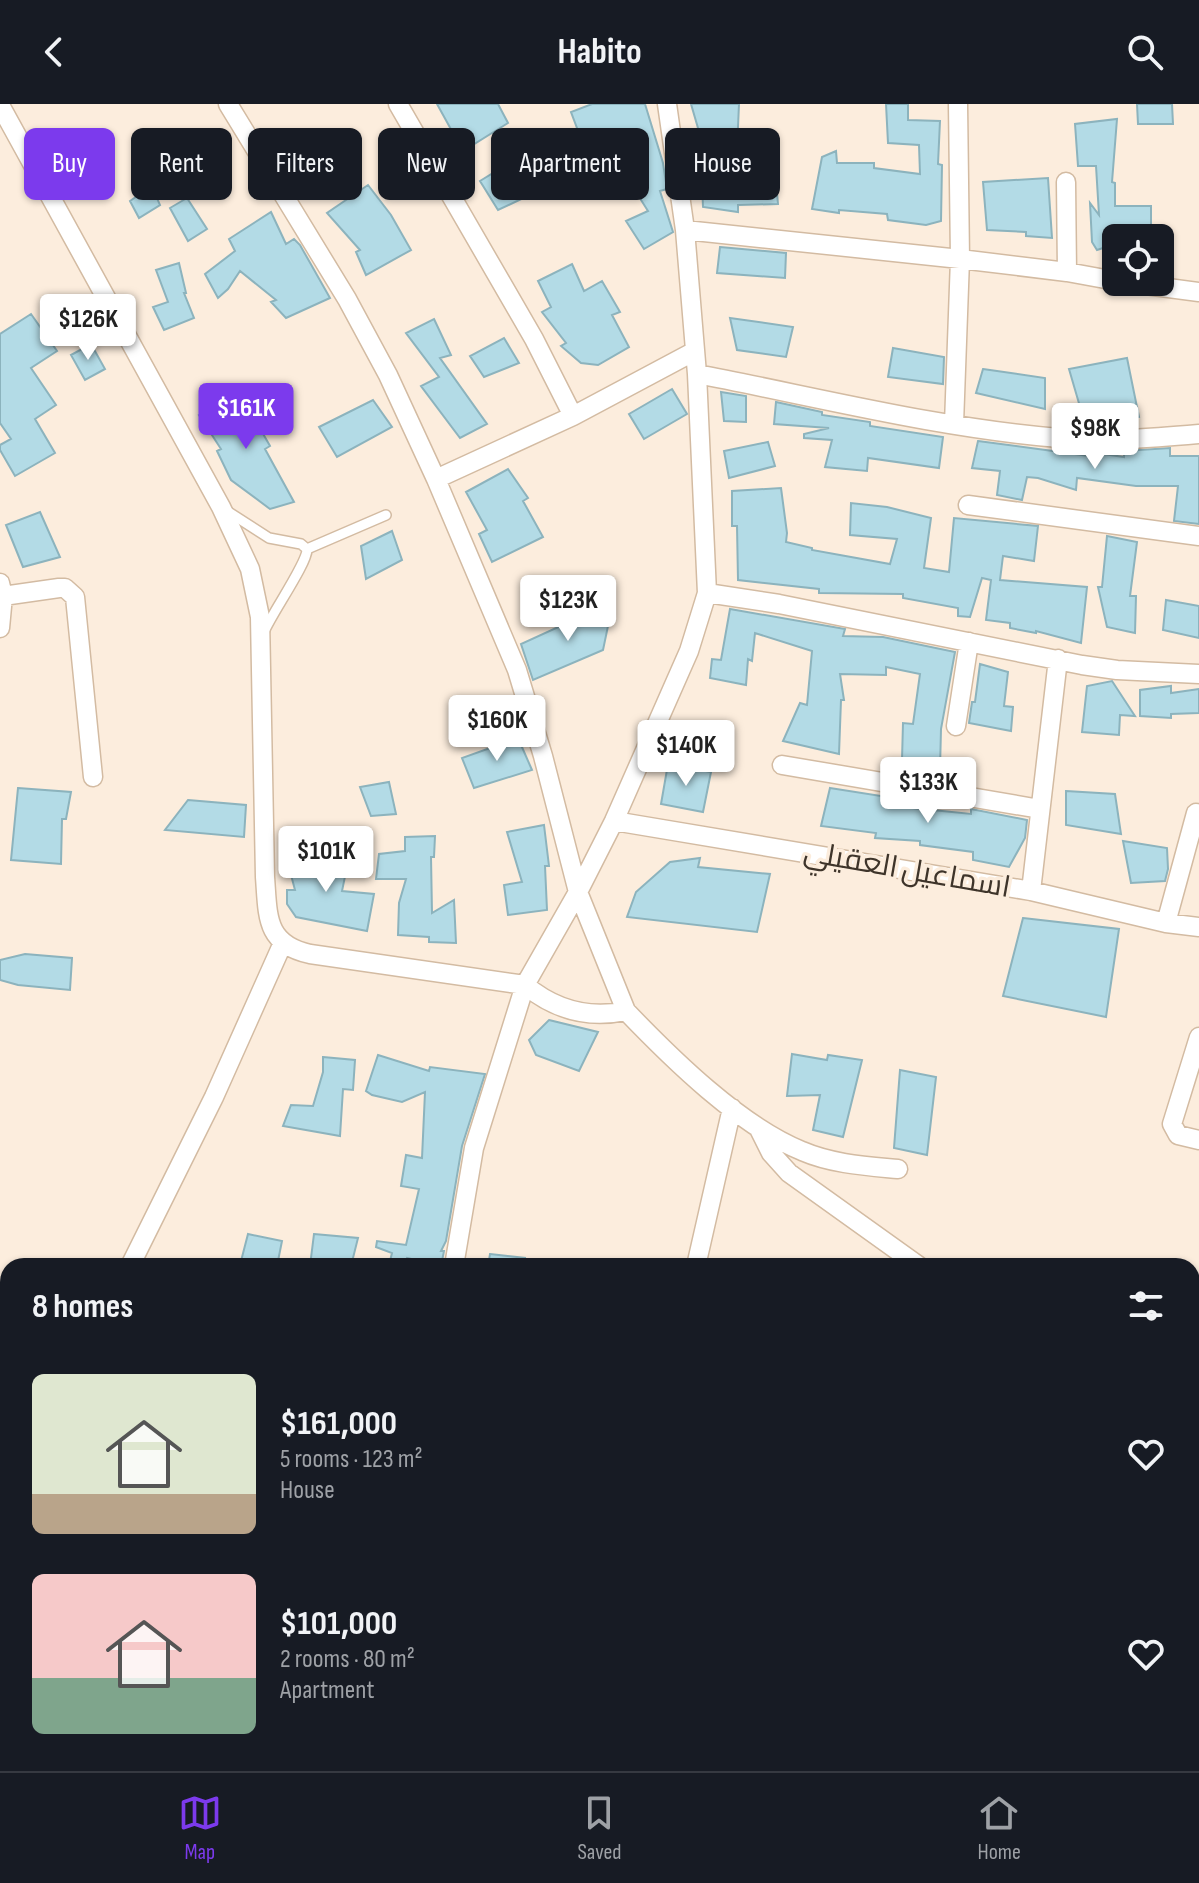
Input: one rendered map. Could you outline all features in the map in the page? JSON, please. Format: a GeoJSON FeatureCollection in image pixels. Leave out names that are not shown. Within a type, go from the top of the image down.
{"type":"FeatureCollection","features":[{"type":"Feature","properties":{"kind":"street"},"geometry":{"type":"LineString","coordinates":[[228,104],[354,311],[388,375],[436,479],[517,670],[578,892],[626,1011],[665,1052],[732,1108],[790,1146],[824,1159],[898,1169]]}},
{"type":"Feature","properties":{"kind":"street"},"geometry":{"type":"LineString","coordinates":[[398,104],[553,373],[573,416]]}},
{"type":"Feature","properties":{"kind":"street"},"geometry":{"type":"LineString","coordinates":[[455,1258],[474,1148],[525,985],[614,821],[689,651],[707,593],[697,374],[685,230],[667,104]]}},
{"type":"Feature","properties":{"kind":"street"},"geometry":{"type":"LineString","coordinates":[[954,424],[960,259],[958,104]]}},
{"type":"Feature","properties":{"kind":"street"},"geometry":{"type":"LineString","coordinates":[[0,105],[221,507],[250,569],[257,593],[260,642],[265,877],[268,917],[276,938],[295,951],[325,957],[525,985],[545,1000],[579,1013],[604,1015],[626,1011]]}},
{"type":"Feature","properties":{"kind":"street"},"geometry":{"type":"LineString","coordinates":[[1066,182],[1067,272]]}},
{"type":"Feature","properties":{"kind":"street"},"geometry":{"type":"LineString","coordinates":[[685,230],[960,259],[1102,278]]}},
{"type":"Feature","properties":{"kind":"street"},"geometry":{"type":"LineString","coordinates":[[1174,289],[1199,292]]}},
{"type":"Feature","properties":{"kind":"street"},"geometry":{"type":"LineString","coordinates":[[436,479],[573,416],[695,351]]}},
{"type":"Feature","properties":{"kind":"street"},"geometry":{"type":"LineString","coordinates":[[697,374],[954,424],[1061,439],[1137,439],[1199,434]]}},
{"type":"Feature","properties":{"kind":"street"},"geometry":{"type":"LineString","coordinates":[[968,505],[1199,536]]}},
{"type":"Feature","properties":{"kind":"street"},"geometry":{"type":"LineString","coordinates":[[0,628],[1,589],[65,588],[75,597],[93,777]]}},
{"type":"Feature","properties":{"kind":"street"},"geometry":{"type":"LineString","coordinates":[[707,593],[779,604],[1117,670],[1199,674]]}},
{"type":"Feature","properties":{"kind":"street"},"geometry":{"type":"LineString","coordinates":[[956,726],[969,642]]}},
{"type":"Feature","properties":{"kind":"street"},"geometry":{"type":"LineString","coordinates":[[1031,891],[1058,659]]}},
{"type":"Feature","properties":{"kind":"street"},"geometry":{"type":"LineString","coordinates":[[782,765],[1040,809]]}},
{"type":"Feature","properties":{"kind":"street"},"geometry":{"type":"LineString","coordinates":[[1166,923],[1196,813]]}},
{"type":"Feature","properties":{"kind":"street","name":"اسماعيل العقيلي"},"geometry":{"type":"LineString","coordinates":[[614,821],[1031,891],[1166,923],[1199,927]]}},
{"type":"Feature","properties":{"kind":"street"},"geometry":{"type":"LineString","coordinates":[[134,1258],[214,1097],[282,945]]}},
{"type":"Feature","properties":{"kind":"street"},"geometry":{"type":"LineString","coordinates":[[1199,1037],[1172,1124],[1178,1135],[1199,1140]]}},
{"type":"Feature","properties":{"kind":"street"},"geometry":{"type":"LineString","coordinates":[[698,1258],[732,1108]]}},
{"type":"Feature","properties":{"kind":"street"},"geometry":{"type":"LineString","coordinates":[[758,1126],[771,1153],[789,1173],[908,1258]]}},
{"type":"Feature","properties":{"kind":"lane"},"geometry":{"type":"LineString","coordinates":[[221,507],[269,538],[301,544],[307,549],[308,556],[275,608],[260,642]]}},
{"type":"Feature","properties":{"kind":"lane"},"geometry":{"type":"LineString","coordinates":[[307,549],[386,515]]}},
{"type":"Feature","properties":{"kind":"building"},"geometry":{"type":"Polygon","coordinates":[[[437,104],[498,104],[508,123],[500,128],[491,128],[491,134],[475,144],[475,128],[450,128],[437,104]]]}},
{"type":"Feature","properties":{"kind":"building"},"geometry":{"type":"Polygon","coordinates":[[[592,104],[645,104],[663,163],[665,190],[660,191],[673,232],[644,249],[626,221],[648,211],[641,200],[649,200],[649,128],[577,128],[571,112],[592,104]]]}},
{"type":"Feature","properties":{"kind":"building"},"geometry":{"type":"Polygon","coordinates":[[[691,104],[739,104],[738,128],[698,128],[691,104]]]}},
{"type":"Feature","properties":{"kind":"building"},"geometry":{"type":"Polygon","coordinates":[[[886,104],[908,104],[908,120],[940,121],[938,164],[942,165],[941,221],[926,225],[888,220],[887,214],[812,209],[822,157],[836,151],[837,163],[874,163],[874,168],[920,174],[919,145],[888,143],[886,104]]]}},
{"type":"Feature","properties":{"kind":"building"},"geometry":{"type":"Polygon","coordinates":[[[1137,104],[1172,104],[1173,124],[1138,124],[1137,104]]]}},
{"type":"Feature","properties":{"kind":"building"},"geometry":{"type":"Polygon","coordinates":[[[1117,119],[1112,182],[1115,183],[1115,206],[1151,206],[1151,224],[1102,224],[1102,248],[1097,250],[1092,242],[1090,203],[1099,215],[1096,166],[1078,166],[1075,124],[1117,119]]]}},
{"type":"Feature","properties":{"kind":"building"},"geometry":{"type":"Polygon","coordinates":[[[491,174],[491,199],[480,181],[491,174]]]}},
{"type":"Feature","properties":{"kind":"building"},"geometry":{"type":"Polygon","coordinates":[[[1048,178],[1052,238],[1026,236],[1026,232],[987,230],[983,182],[1048,178]]]}},
{"type":"Feature","properties":{"kind":"building"},"geometry":{"type":"Polygon","coordinates":[[[368,185],[391,215],[411,250],[366,275],[356,252],[360,250],[327,213],[346,200],[362,200],[362,189],[368,185]]]}},
{"type":"Feature","properties":{"kind":"building"},"geometry":{"type":"Polygon","coordinates":[[[158,200],[160,205],[139,218],[130,201],[158,200]]]}},
{"type":"Feature","properties":{"kind":"building"},"geometry":{"type":"Polygon","coordinates":[[[188,200],[207,229],[188,241],[170,208],[188,200]]]}},
{"type":"Feature","properties":{"kind":"building"},"geometry":{"type":"Polygon","coordinates":[[[492,200],[519,200],[498,210],[492,200]]]}},
{"type":"Feature","properties":{"kind":"building"},"geometry":{"type":"Polygon","coordinates":[[[703,200],[778,200],[778,204],[738,205],[738,212],[703,207],[703,200]]]}},
{"type":"Feature","properties":{"kind":"building"},"geometry":{"type":"Polygon","coordinates":[[[271,212],[286,244],[294,239],[300,245],[330,298],[286,318],[271,302],[276,300],[240,271],[218,298],[205,274],[235,251],[229,239],[271,212]]]}},
{"type":"Feature","properties":{"kind":"building"},"geometry":{"type":"Polygon","coordinates":[[[720,247],[786,253],[785,278],[717,273],[720,247]]]}},
{"type":"Feature","properties":{"kind":"building"},"geometry":{"type":"Polygon","coordinates":[[[179,263],[184,293],[194,318],[164,330],[153,307],[168,302],[156,270],[179,263]]]}},
{"type":"Feature","properties":{"kind":"building"},"geometry":{"type":"Polygon","coordinates":[[[572,264],[584,291],[602,281],[620,312],[612,315],[629,347],[598,365],[581,363],[561,346],[566,343],[542,312],[551,307],[538,281],[572,264]]]}},
{"type":"Feature","properties":{"kind":"building"},"geometry":{"type":"Polygon","coordinates":[[[31,314],[57,351],[31,368],[56,405],[35,419],[55,453],[15,476],[0,450],[0,445],[11,439],[0,423],[0,334],[31,314]]]}},
{"type":"Feature","properties":{"kind":"building"},"geometry":{"type":"Polygon","coordinates":[[[730,318],[793,327],[786,357],[737,350],[730,318]]]}},
{"type":"Feature","properties":{"kind":"building"},"geometry":{"type":"Polygon","coordinates":[[[434,319],[451,355],[440,358],[487,424],[460,438],[421,386],[439,377],[406,333],[434,319]]]}},
{"type":"Feature","properties":{"kind":"building"},"geometry":{"type":"Polygon","coordinates":[[[504,338],[519,363],[484,377],[470,356],[504,338]]]}},
{"type":"Feature","properties":{"kind":"building"},"geometry":{"type":"Polygon","coordinates":[[[91,344],[105,369],[85,380],[71,355],[91,344]]]}},
{"type":"Feature","properties":{"kind":"building"},"geometry":{"type":"Polygon","coordinates":[[[893,348],[944,357],[943,384],[888,377],[893,348]]]}},
{"type":"Feature","properties":{"kind":"building"},"geometry":{"type":"Polygon","coordinates":[[[1127,358],[1139,417],[1085,424],[1069,369],[1127,358]]]}},
{"type":"Feature","properties":{"kind":"building"},"geometry":{"type":"Polygon","coordinates":[[[983,369],[1045,378],[1045,409],[976,393],[983,369]]]}},
{"type":"Feature","properties":{"kind":"building"},"geometry":{"type":"Polygon","coordinates":[[[672,389],[687,414],[644,439],[629,414],[672,389]]]}},
{"type":"Feature","properties":{"kind":"building"},"geometry":{"type":"Polygon","coordinates":[[[243,391],[255,409],[250,411],[270,446],[265,449],[294,502],[270,509],[231,480],[217,451],[221,449],[199,415],[243,391]]]}},
{"type":"Feature","properties":{"kind":"building"},"geometry":{"type":"Polygon","coordinates":[[[721,392],[746,396],[746,422],[724,421],[721,392]]]}},
{"type":"Feature","properties":{"kind":"building"},"geometry":{"type":"Polygon","coordinates":[[[373,400],[392,427],[337,457],[319,427],[373,400]]]}},
{"type":"Feature","properties":{"kind":"building"},"geometry":{"type":"Polygon","coordinates":[[[776,402],[822,412],[822,415],[870,422],[870,426],[943,437],[939,468],[868,458],[867,471],[825,467],[832,440],[804,438],[804,434],[829,428],[774,424],[776,402]]]}},
{"type":"Feature","properties":{"kind":"building"},"geometry":{"type":"Polygon","coordinates":[[[978,441],[1090,456],[1090,452],[1124,457],[1124,451],[1170,448],[1170,456],[1199,456],[1199,524],[1174,521],[1178,486],[1136,486],[1077,478],[1076,490],[1027,477],[1022,500],[997,495],[1000,471],[972,468],[978,441]]]}},
{"type":"Feature","properties":{"kind":"building"},"geometry":{"type":"Polygon","coordinates":[[[768,442],[775,466],[729,478],[724,451],[768,442]]]}},
{"type":"Feature","properties":{"kind":"building"},"geometry":{"type":"Polygon","coordinates":[[[508,469],[528,498],[523,501],[543,537],[492,562],[479,534],[487,530],[466,492],[508,469]]]}},
{"type":"Feature","properties":{"kind":"building"},"geometry":{"type":"Polygon","coordinates":[[[781,488],[786,542],[812,550],[890,564],[897,539],[850,535],[851,503],[887,507],[931,518],[924,568],[949,572],[954,518],[1038,526],[1034,561],[1003,556],[1000,580],[1087,587],[1081,643],[1036,631],[1010,628],[1010,623],[986,620],[991,580],[982,578],[970,617],[958,616],[958,608],[903,598],[903,594],[819,593],[819,589],[738,580],[737,526],[732,526],[732,491],[781,488]]]}},
{"type":"Feature","properties":{"kind":"building"},"geometry":{"type":"Polygon","coordinates":[[[40,512],[60,557],[23,567],[6,525],[40,512]]]}},
{"type":"Feature","properties":{"kind":"building"},"geometry":{"type":"Polygon","coordinates":[[[392,531],[402,560],[366,579],[361,546],[392,531]]]}},
{"type":"Feature","properties":{"kind":"building"},"geometry":{"type":"Polygon","coordinates":[[[1107,536],[1137,542],[1130,596],[1136,596],[1135,633],[1107,627],[1098,587],[1102,587],[1107,536]]]}},
{"type":"Feature","properties":{"kind":"building"},"geometry":{"type":"Polygon","coordinates":[[[1166,600],[1199,606],[1199,638],[1163,630],[1166,600]]]}},
{"type":"Feature","properties":{"kind":"building"},"geometry":{"type":"Polygon","coordinates":[[[613,602],[603,650],[533,680],[521,644],[613,602]]]}},
{"type":"Feature","properties":{"kind":"building"},"geometry":{"type":"Polygon","coordinates":[[[730,609],[845,629],[843,636],[883,637],[955,652],[941,729],[940,769],[902,760],[903,723],[913,724],[920,674],[886,667],[886,675],[840,674],[844,700],[841,700],[839,754],[783,741],[800,703],[807,705],[812,651],[755,633],[752,661],[748,659],[746,685],[710,678],[712,659],[721,660],[730,609]]]}},
{"type":"Feature","properties":{"kind":"building"},"geometry":{"type":"Polygon","coordinates":[[[980,664],[1008,672],[1004,706],[1013,707],[1011,731],[969,723],[980,664]]]}},
{"type":"Feature","properties":{"kind":"building"},"geometry":{"type":"Polygon","coordinates":[[[1112,681],[1135,716],[1120,715],[1119,735],[1082,732],[1087,686],[1112,681]]]}},
{"type":"Feature","properties":{"kind":"building"},"geometry":{"type":"Polygon","coordinates":[[[1171,686],[1171,693],[1199,689],[1199,713],[1171,714],[1171,718],[1140,716],[1140,690],[1171,686]]]}},
{"type":"Feature","properties":{"kind":"building"},"geometry":{"type":"Polygon","coordinates":[[[518,738],[532,770],[474,788],[462,758],[518,738]]]}},
{"type":"Feature","properties":{"kind":"building"},"geometry":{"type":"Polygon","coordinates":[[[668,764],[711,772],[703,812],[661,804],[668,764]]]}},
{"type":"Feature","properties":{"kind":"building"},"geometry":{"type":"Polygon","coordinates":[[[389,782],[396,814],[371,816],[360,787],[389,782]]]}},
{"type":"Feature","properties":{"kind":"building"},"geometry":{"type":"Polygon","coordinates":[[[18,788],[71,792],[66,819],[62,819],[61,864],[11,860],[18,788]]]}},
{"type":"Feature","properties":{"kind":"building"},"geometry":{"type":"Polygon","coordinates":[[[830,788],[913,801],[913,808],[971,814],[971,809],[1027,820],[1025,838],[1009,867],[973,860],[973,852],[920,845],[920,841],[875,838],[876,833],[821,826],[830,788]]]}},
{"type":"Feature","properties":{"kind":"building"},"geometry":{"type":"Polygon","coordinates":[[[1066,791],[1115,794],[1121,834],[1066,825],[1066,791]]]}},
{"type":"Feature","properties":{"kind":"building"},"geometry":{"type":"Polygon","coordinates":[[[188,800],[246,805],[244,837],[165,830],[188,800]]]}},
{"type":"Feature","properties":{"kind":"building"},"geometry":{"type":"Polygon","coordinates":[[[544,825],[549,866],[545,866],[547,910],[508,915],[504,885],[522,882],[507,832],[544,825]]]}},
{"type":"Feature","properties":{"kind":"building"},"geometry":{"type":"Polygon","coordinates":[[[435,836],[434,857],[431,857],[432,913],[454,900],[456,943],[429,942],[429,937],[398,935],[399,903],[406,879],[376,879],[379,854],[405,851],[405,837],[435,836]]]}},
{"type":"Feature","properties":{"kind":"building"},"geometry":{"type":"Polygon","coordinates":[[[1123,841],[1167,848],[1165,881],[1131,883],[1123,841]]]}},
{"type":"Feature","properties":{"kind":"building"},"geometry":{"type":"Polygon","coordinates":[[[286,856],[348,862],[342,891],[374,894],[367,931],[296,917],[287,904],[287,890],[295,890],[286,856]]]}},
{"type":"Feature","properties":{"kind":"building"},"geometry":{"type":"Polygon","coordinates":[[[700,858],[698,867],[770,874],[757,932],[627,917],[636,892],[670,862],[700,858]]]}},
{"type":"Feature","properties":{"kind":"building"},"geometry":{"type":"Polygon","coordinates":[[[1023,918],[1119,929],[1106,1017],[1003,996],[1023,918]]]}},
{"type":"Feature","properties":{"kind":"building"},"geometry":{"type":"Polygon","coordinates":[[[25,954],[72,958],[70,990],[18,985],[0,980],[0,960],[25,954]]]}},
{"type":"Feature","properties":{"kind":"building"},"geometry":{"type":"Polygon","coordinates":[[[549,1020],[598,1032],[579,1071],[536,1055],[529,1040],[549,1020]]]}},
{"type":"Feature","properties":{"kind":"building"},"geometry":{"type":"Polygon","coordinates":[[[792,1054],[827,1060],[828,1055],[862,1060],[843,1137],[813,1130],[820,1095],[787,1096],[792,1054]]]}},
{"type":"Feature","properties":{"kind":"building"},"geometry":{"type":"Polygon","coordinates":[[[378,1055],[429,1071],[430,1067],[485,1074],[462,1146],[446,1241],[441,1251],[444,1251],[443,1258],[391,1258],[392,1253],[376,1247],[377,1241],[406,1245],[419,1189],[401,1186],[406,1155],[422,1158],[425,1092],[402,1102],[366,1091],[378,1055]]]}},
{"type":"Feature","properties":{"kind":"building"},"geometry":{"type":"Polygon","coordinates":[[[323,1057],[355,1060],[353,1090],[343,1089],[340,1136],[283,1126],[291,1105],[313,1106],[323,1072],[323,1057]]]}},
{"type":"Feature","properties":{"kind":"building"},"geometry":{"type":"Polygon","coordinates":[[[900,1070],[936,1077],[927,1155],[894,1148],[900,1070]]]}},
{"type":"Feature","properties":{"kind":"building"},"geometry":{"type":"Polygon","coordinates":[[[248,1234],[282,1241],[279,1258],[242,1258],[248,1234]]]}},
{"type":"Feature","properties":{"kind":"building"},"geometry":{"type":"Polygon","coordinates":[[[314,1234],[358,1238],[353,1258],[311,1258],[314,1234]]]}},
{"type":"Feature","properties":{"kind":"building"},"geometry":{"type":"Polygon","coordinates":[[[490,1254],[525,1258],[489,1258],[490,1254]]]}}]}
